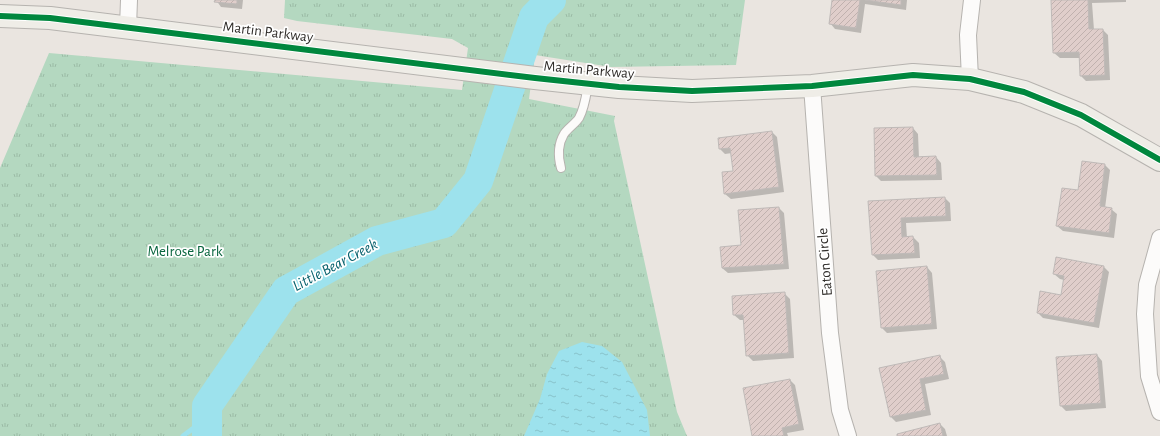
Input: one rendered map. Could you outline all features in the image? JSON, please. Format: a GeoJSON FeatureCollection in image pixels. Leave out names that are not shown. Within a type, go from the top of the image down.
{"type":"FeatureCollection","features":[{"type":"Feature","properties":{"kind":"street"},"geometry":{"type":"LineString","coordinates":[[128,27],[129,0]]}},
{"type":"Feature","properties":{"kind":"street"},"geometry":{"type":"LineString","coordinates":[[970,79],[968,35],[972,0]]}},
{"type":"Feature","properties":{"kind":"street","name":"Martin Parkway"},"geometry":{"type":"LineString","coordinates":[[0,16],[50,18],[128,27],[588,84],[692,91],[812,86],[913,75],[970,79],[1024,92],[1081,114],[1160,160]]}},
{"type":"Feature","properties":{"kind":"street","name":"Eaton Circle"},"geometry":{"type":"LineString","coordinates":[[812,86],[830,332],[840,410],[848,436]]}},
{"type":"Feature","properties":{"kind":"street"},"geometry":{"type":"LineString","coordinates":[[1160,238],[1147,285],[1145,314],[1149,376],[1160,412]]}},
{"type":"Feature","properties":{"kind":"lane"},"geometry":{"type":"LineString","coordinates":[[561,168],[558,156],[564,134],[575,123],[583,108],[588,84]]}},
{"type":"Feature","properties":{"kind":"green space","name":"Melrose Park"},"geometry":{"type":"Polygon","coordinates":[[[285,0],[745,0],[736,65],[611,67],[535,55],[529,99],[615,116],[614,121],[677,412],[687,436],[0,436],[0,168],[49,53],[462,90],[468,48],[452,39],[297,21],[284,18],[285,0]]]}},
{"type":"Feature","properties":{"kind":"water"},"geometry":{"type":"Polygon","coordinates":[[[582,342],[602,346],[622,362],[647,410],[650,436],[524,436],[540,399],[547,374],[559,351],[582,342]]]}},
{"type":"Feature","properties":{"kind":"building"},"geometry":{"type":"Polygon","coordinates":[[[215,0],[237,0],[237,4],[214,2],[215,0]]]}},
{"type":"Feature","properties":{"kind":"building"},"geometry":{"type":"Polygon","coordinates":[[[832,0],[860,0],[856,28],[829,24],[832,0]]]}},
{"type":"Feature","properties":{"kind":"building"},"geometry":{"type":"Polygon","coordinates":[[[865,0],[901,0],[901,5],[865,0]]]}},
{"type":"Feature","properties":{"kind":"building"},"geometry":{"type":"Polygon","coordinates":[[[1051,0],[1088,0],[1089,29],[1103,29],[1105,75],[1080,76],[1079,52],[1053,53],[1051,0]]]}},
{"type":"Feature","properties":{"kind":"building"},"geometry":{"type":"Polygon","coordinates":[[[913,127],[914,157],[936,156],[937,175],[875,176],[874,128],[913,127]]]}},
{"type":"Feature","properties":{"kind":"building"},"geometry":{"type":"Polygon","coordinates":[[[772,131],[779,187],[724,194],[722,172],[733,171],[730,148],[719,149],[718,138],[772,131]]]}},
{"type":"Feature","properties":{"kind":"building"},"geometry":{"type":"Polygon","coordinates":[[[1082,161],[1105,164],[1100,206],[1112,208],[1109,233],[1056,226],[1062,188],[1078,190],[1082,161]]]}},
{"type":"Feature","properties":{"kind":"building"},"geometry":{"type":"Polygon","coordinates":[[[945,197],[946,216],[901,218],[902,237],[913,236],[915,253],[872,255],[868,201],[945,197]]]}},
{"type":"Feature","properties":{"kind":"building"},"geometry":{"type":"Polygon","coordinates":[[[779,207],[784,264],[722,268],[720,247],[741,245],[738,210],[779,207]]]}},
{"type":"Feature","properties":{"kind":"building"},"geometry":{"type":"Polygon","coordinates":[[[1056,257],[1104,266],[1094,323],[1037,313],[1040,291],[1061,295],[1064,276],[1053,274],[1056,257]]]}},
{"type":"Feature","properties":{"kind":"building"},"geometry":{"type":"Polygon","coordinates":[[[927,266],[932,324],[881,328],[876,271],[927,266]]]}},
{"type":"Feature","properties":{"kind":"building"},"geometry":{"type":"Polygon","coordinates":[[[785,292],[789,353],[746,356],[743,315],[733,315],[732,296],[785,292]]]}},
{"type":"Feature","properties":{"kind":"building"},"geometry":{"type":"Polygon","coordinates":[[[1097,354],[1101,403],[1060,406],[1056,357],[1097,354]]]}},
{"type":"Feature","properties":{"kind":"building"},"geometry":{"type":"Polygon","coordinates":[[[940,355],[944,374],[920,379],[926,410],[890,417],[879,368],[940,355]]]}},
{"type":"Feature","properties":{"kind":"building"},"geometry":{"type":"Polygon","coordinates":[[[790,379],[799,424],[782,428],[784,436],[752,436],[743,388],[790,379]]]}},
{"type":"Feature","properties":{"kind":"building"},"geometry":{"type":"Polygon","coordinates":[[[940,423],[943,436],[897,436],[897,434],[940,423]]]}},
{"type":"Feature","properties":{"kind":"waterway","name":"Little Bear Creek"},"geometry":{"type":"LineString","coordinates":[[207,436],[207,406],[286,291],[377,241],[444,223],[478,181],[534,17],[551,0]]}},
{"type":"Feature","properties":{"kind":"waterway"},"geometry":{"type":"LineString","coordinates":[[183,436],[207,418]]}},
{"type":"Feature","properties":{"kind":"cycle path"},"geometry":{"type":"LineString","coordinates":[[0,16],[50,18],[619,87],[692,91],[812,86],[913,75],[970,79],[1024,92],[1081,115],[1160,160]]}}]}
